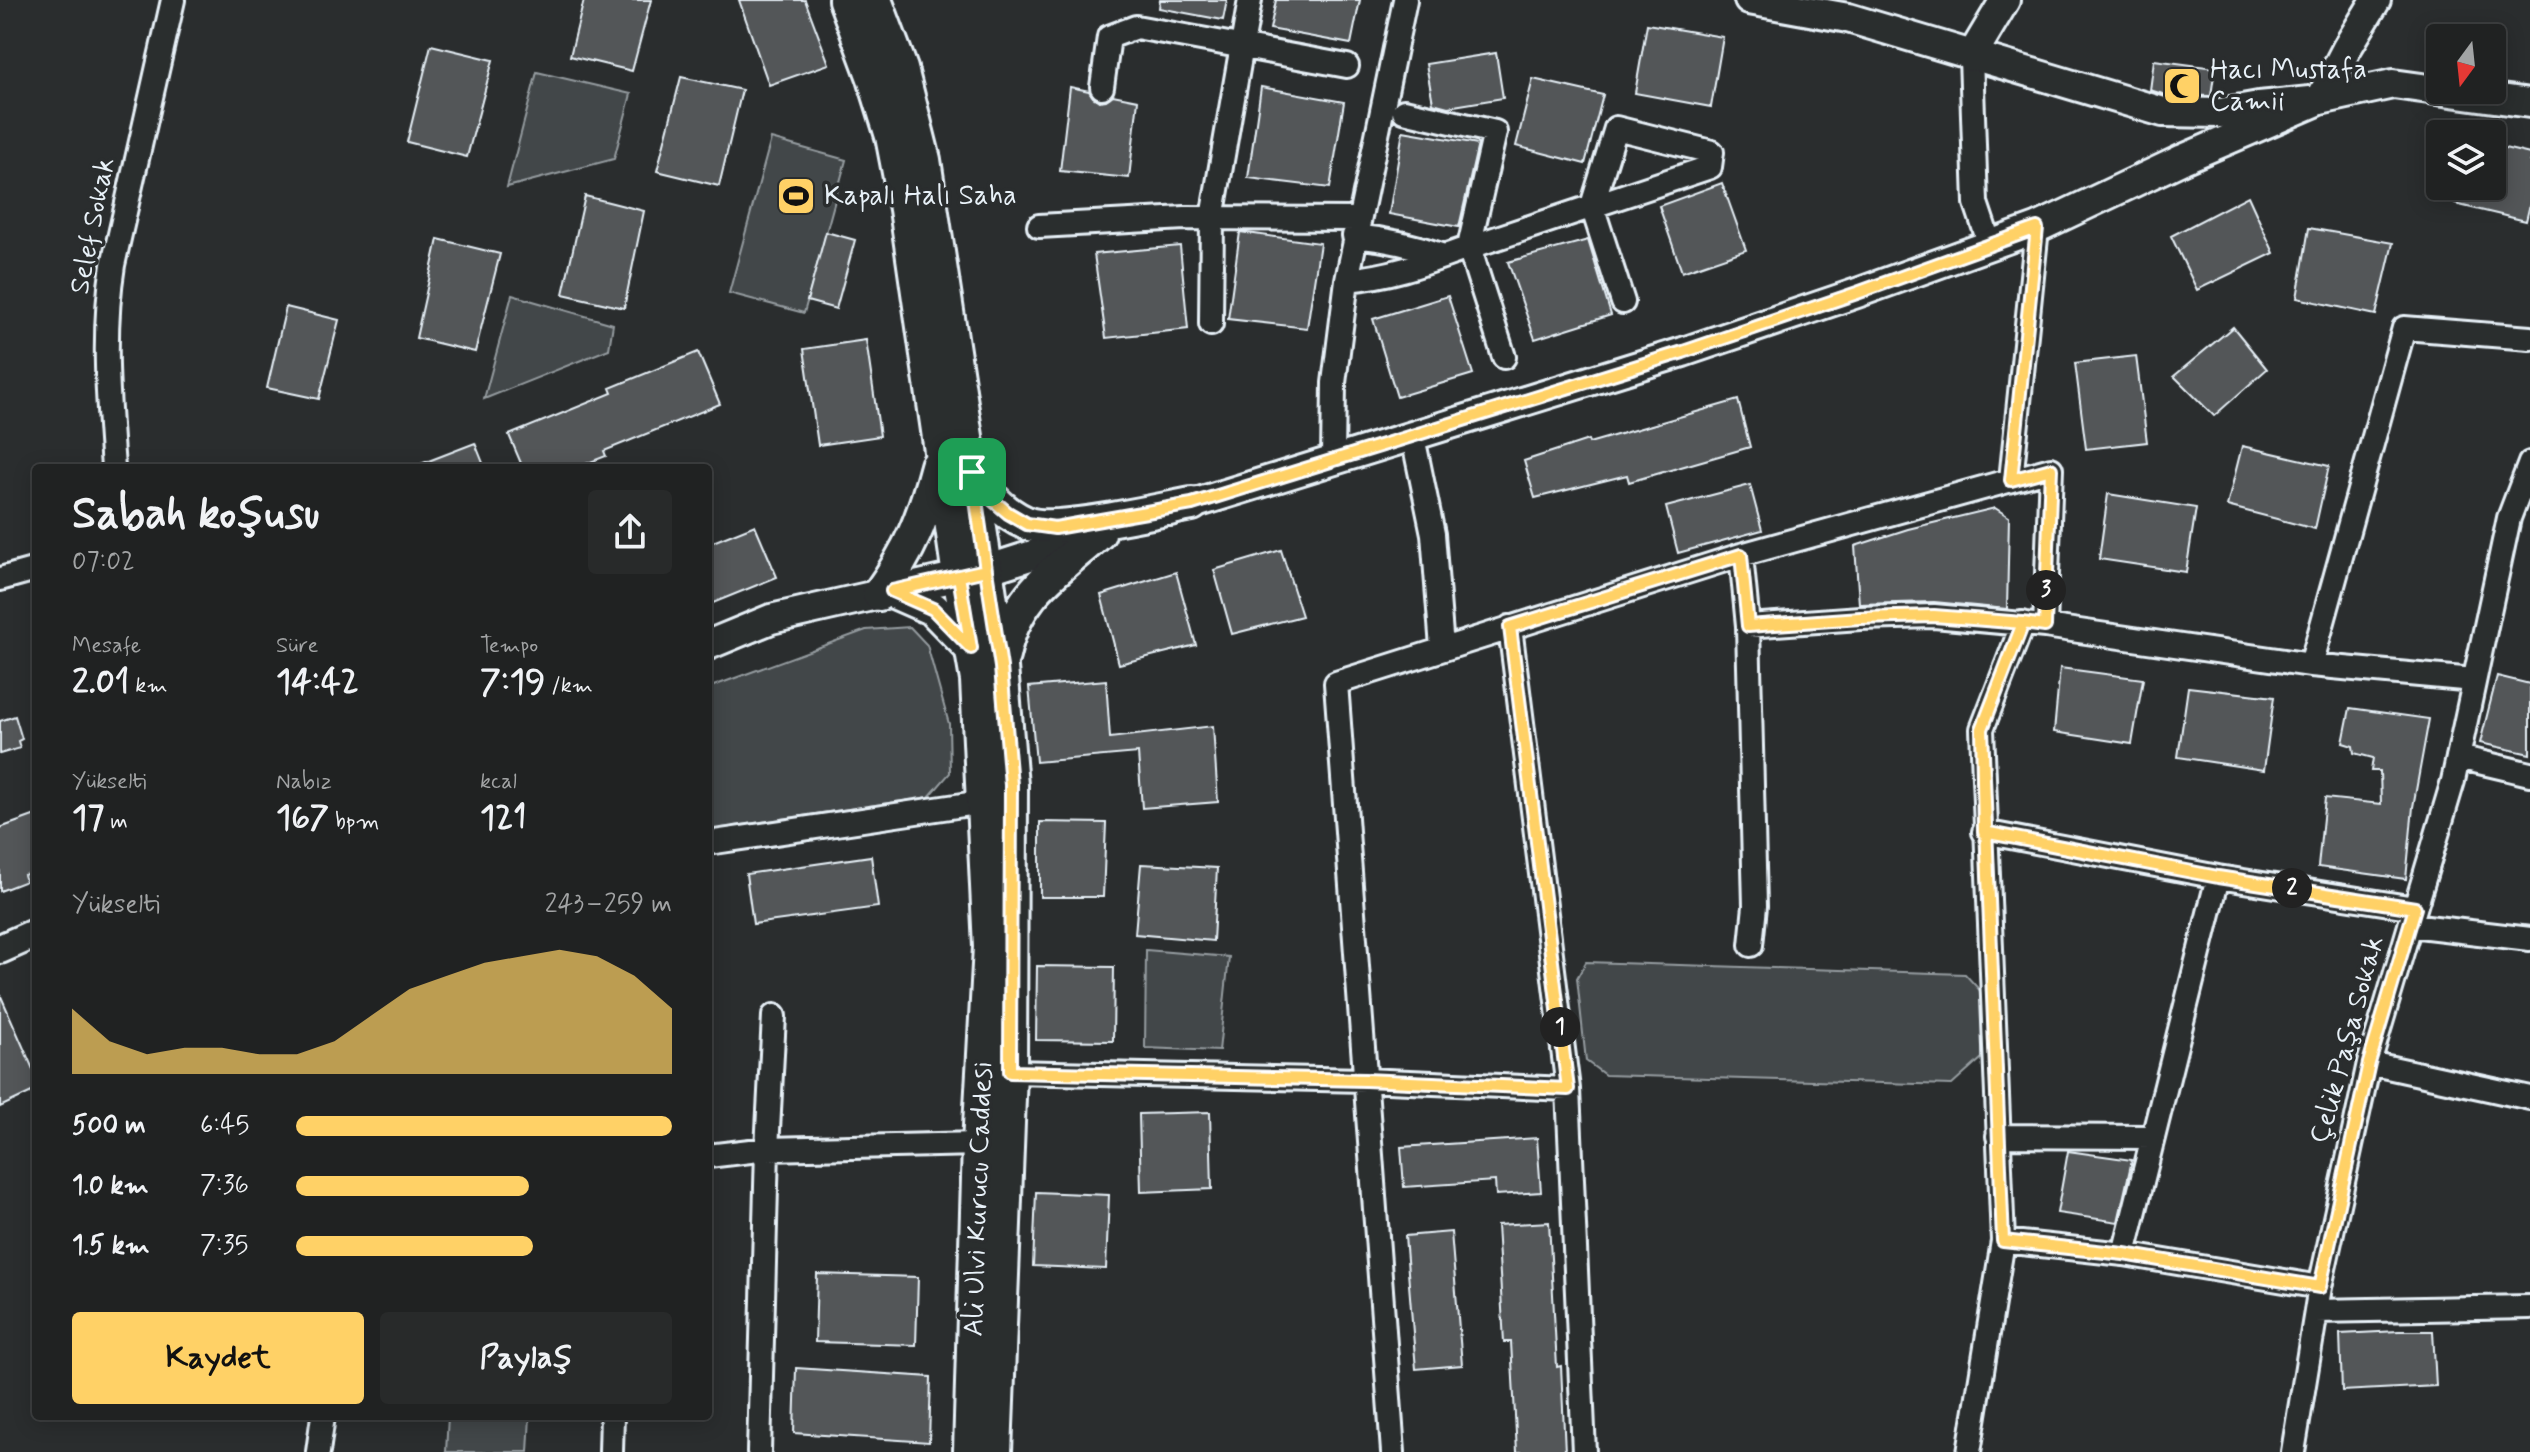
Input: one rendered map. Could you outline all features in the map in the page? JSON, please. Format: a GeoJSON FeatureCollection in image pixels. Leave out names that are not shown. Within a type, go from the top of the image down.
{"type":"FeatureCollection","features":[{"type":"Feature","properties":{"kind":"main road","name":"Ali Ulvi Kurucu Caddesi"},"geometry":{"type":"LineString","coordinates":[[845,0],[892,136],[906,209],[941,451],[972,573],[1001,667],[1011,785],[1010,1072],[995,1452]]}},
{"type":"Feature","properties":{"kind":"main road","name":"Ali Ulvi Kurucu Caddesi"},"geometry":{"type":"LineString","coordinates":[[875,0],[901,69],[922,148],[972,472],[971,648],[977,680],[990,947],[979,1144],[970,1452]]}},
{"type":"Feature","properties":{"kind":"main road"},"geometry":{"type":"LineString","coordinates":[[941,451],[916,534],[886,592],[933,609],[971,648]]}},
{"type":"Feature","properties":{"kind":"main road"},"geometry":{"type":"LineString","coordinates":[[972,472],[988,496],[1027,524],[1055,528],[1192,504]]}},
{"type":"Feature","properties":{"kind":"main road"},"geometry":{"type":"LineString","coordinates":[[1001,667],[1007,637],[1024,602],[1099,533]]}},
{"type":"Feature","properties":{"kind":"street","name":"Selef Sokak"},"geometry":{"type":"LineString","coordinates":[[113,464],[106,366],[107,302],[173,0]]}},
{"type":"Feature","properties":{"kind":"street"},"geometry":{"type":"LineString","coordinates":[[1211,324],[1212,218],[1250,0]]}},
{"type":"Feature","properties":{"kind":"street"},"geometry":{"type":"LineString","coordinates":[[1333,459],[1334,383],[1347,280],[1405,0]]}},
{"type":"Feature","properties":{"kind":"street"},"geometry":{"type":"LineString","coordinates":[[1749,0],[1848,18],[2163,112],[2220,113],[2320,100],[2393,84],[2530,103]]}},
{"type":"Feature","properties":{"kind":"street"},"geometry":{"type":"LineString","coordinates":[[1990,245],[1976,203],[1971,57],[2005,0]]}},
{"type":"Feature","properties":{"kind":"street"},"geometry":{"type":"LineString","coordinates":[[712,643],[771,619],[972,573],[1333,459],[1413,437],[1697,347],[2037,228],[2183,159],[2320,100],[2376,0]]}},
{"type":"Feature","properties":{"kind":"street"},"geometry":{"type":"LineString","coordinates":[[1102,87],[1109,37],[1136,27],[1347,66]]}},
{"type":"Feature","properties":{"kind":"street"},"geometry":{"type":"LineString","coordinates":[[1404,111],[1495,132],[1469,247],[1504,357]]}},
{"type":"Feature","properties":{"kind":"street"},"geometry":{"type":"LineString","coordinates":[[2163,112],[2183,159]]}},
{"type":"Feature","properties":{"kind":"street"},"geometry":{"type":"LineString","coordinates":[[1347,280],[1381,277],[1416,268],[1469,247],[1592,206],[1710,167],[1712,152],[1616,128],[1592,206],[1623,302]]}},
{"type":"Feature","properties":{"kind":"street"},"geometry":{"type":"LineString","coordinates":[[1039,226],[1212,218],[1356,228],[1444,256]]}},
{"type":"Feature","properties":{"kind":"street"},"geometry":{"type":"LineString","coordinates":[[2011,480],[2037,228]]}},
{"type":"Feature","properties":{"kind":"street"},"geometry":{"type":"LineString","coordinates":[[2311,665],[2404,328],[2530,338]]}},
{"type":"Feature","properties":{"kind":"street"},"geometry":{"type":"LineString","coordinates":[[1413,437],[1433,534],[1442,648]]}},
{"type":"Feature","properties":{"kind":"street","name":"Çelik Paşa Sokak"},"geometry":{"type":"LineString","coordinates":[[2293,1452],[2320,1287],[2369,1063],[2458,757],[2509,518],[2530,463]]}},
{"type":"Feature","properties":{"kind":"street"},"geometry":{"type":"LineString","coordinates":[[1393,1452],[1336,683],[1741,555],[2051,469],[2034,624],[1982,729],[2003,1241],[1969,1452]]}},
{"type":"Feature","properties":{"kind":"street"},"geometry":{"type":"LineString","coordinates":[[1741,555],[1748,626],[1755,906],[1751,945]]}},
{"type":"Feature","properties":{"kind":"street"},"geometry":{"type":"LineString","coordinates":[[0,579],[32,570]]}},
{"type":"Feature","properties":{"kind":"street"},"geometry":{"type":"LineString","coordinates":[[1748,626],[1934,616],[2034,624],[2311,665],[2474,680]]}},
{"type":"Feature","properties":{"kind":"street"},"geometry":{"type":"LineString","coordinates":[[1510,627],[1568,1089],[1584,1452]]}},
{"type":"Feature","properties":{"kind":"street"},"geometry":{"type":"LineString","coordinates":[[2458,757],[2530,774]]}},
{"type":"Feature","properties":{"kind":"street"},"geometry":{"type":"LineString","coordinates":[[712,842],[983,802]]}},
{"type":"Feature","properties":{"kind":"street"},"geometry":{"type":"LineString","coordinates":[[1984,832],[2530,939]]}},
{"type":"Feature","properties":{"kind":"street"},"geometry":{"type":"LineString","coordinates":[[2124,1254],[2218,877]]}},
{"type":"Feature","properties":{"kind":"street"},"geometry":{"type":"LineString","coordinates":[[0,949],[32,935]]}},
{"type":"Feature","properties":{"kind":"street"},"geometry":{"type":"LineString","coordinates":[[759,1452],[767,1149],[774,1016]]}},
{"type":"Feature","properties":{"kind":"street"},"geometry":{"type":"LineString","coordinates":[[2369,1063],[2530,1098]]}},
{"type":"Feature","properties":{"kind":"street"},"geometry":{"type":"LineString","coordinates":[[1010,1072],[1365,1080],[1568,1089]]}},
{"type":"Feature","properties":{"kind":"street"},"geometry":{"type":"LineString","coordinates":[[1998,1136],[2153,1137]]}},
{"type":"Feature","properties":{"kind":"street"},"geometry":{"type":"LineString","coordinates":[[712,1156],[767,1149],[979,1144]]}},
{"type":"Feature","properties":{"kind":"street"},"geometry":{"type":"LineString","coordinates":[[2003,1241],[2124,1254],[2320,1287]]}},
{"type":"Feature","properties":{"kind":"street"},"geometry":{"type":"LineString","coordinates":[[2316,1311],[2530,1307]]}},
{"type":"Feature","properties":{"kind":"street"},"geometry":{"type":"LineString","coordinates":[[318,1452],[322,1420]]}},
{"type":"Feature","properties":{"kind":"street"},"geometry":{"type":"LineString","coordinates":[[611,1452],[612,1420]]}},
{"type":"Feature","properties":{"kind":"shaded area"},"geometry":{"type":"Polygon","coordinates":[[[537,72],[631,94],[614,159],[507,187],[537,72]]]}},
{"type":"Feature","properties":{"kind":"shaded area","name":"Kapalı Halı Saha"},"geometry":{"type":"Polygon","coordinates":[[[771,139],[846,160],[804,313],[729,293],[771,139]]]}},
{"type":"Feature","properties":{"kind":"shaded area"},"geometry":{"type":"Polygon","coordinates":[[[512,295],[613,324],[609,349],[484,399],[512,295]]]}},
{"type":"Feature","properties":{"kind":"shaded area"},"geometry":{"type":"Polygon","coordinates":[[[910,627],[927,645],[949,724],[950,773],[929,797],[712,829],[712,687],[866,630],[910,627]]]}},
{"type":"Feature","properties":{"kind":"shaded area"},"geometry":{"type":"Polygon","coordinates":[[[1146,950],[1229,957],[1219,1051],[1145,1048],[1146,950]]]}},
{"type":"Feature","properties":{"kind":"shaded area"},"geometry":{"type":"Polygon","coordinates":[[[1586,962],[1965,974],[1985,996],[1982,1058],[1952,1085],[1605,1075],[1586,1061],[1577,978],[1586,962]]]}},
{"type":"Feature","properties":{"kind":"shaded area"},"geometry":{"type":"Polygon","coordinates":[[[448,1420],[530,1420],[528,1452],[446,1452],[448,1420]]]}},
{"type":"Feature","properties":{"kind":"building"},"geometry":{"type":"Polygon","coordinates":[[[584,0],[651,0],[632,71],[570,56],[584,0]]]}},
{"type":"Feature","properties":{"kind":"building"},"geometry":{"type":"Polygon","coordinates":[[[739,0],[805,0],[829,64],[769,85],[739,0]]]}},
{"type":"Feature","properties":{"kind":"building"},"geometry":{"type":"Polygon","coordinates":[[[1160,0],[1227,0],[1223,20],[1159,8],[1160,0]]]}},
{"type":"Feature","properties":{"kind":"building"},"geometry":{"type":"Polygon","coordinates":[[[1276,0],[1360,0],[1351,44],[1270,29],[1276,0]]]}},
{"type":"Feature","properties":{"kind":"building"},"geometry":{"type":"Polygon","coordinates":[[[1647,24],[1723,37],[1711,107],[1635,93],[1647,24]]]}},
{"type":"Feature","properties":{"kind":"building"},"geometry":{"type":"Polygon","coordinates":[[[431,45],[493,60],[467,157],[407,142],[431,45]]]}},
{"type":"Feature","properties":{"kind":"building"},"geometry":{"type":"Polygon","coordinates":[[[1496,53],[1503,98],[1448,107],[1433,103],[1426,64],[1496,53]]]}},
{"type":"Feature","properties":{"kind":"building","name":"Hacı Mustafa Camii"},"geometry":{"type":"Polygon","coordinates":[[[2154,60],[2215,68],[2211,96],[2166,95],[2150,90],[2154,60]]]}},
{"type":"Feature","properties":{"kind":"building"},"geometry":{"type":"Polygon","coordinates":[[[681,77],[742,90],[719,186],[657,171],[681,77]]]}},
{"type":"Feature","properties":{"kind":"building"},"geometry":{"type":"Polygon","coordinates":[[[1533,79],[1603,95],[1585,164],[1516,146],[1533,79]]]}},
{"type":"Feature","properties":{"kind":"building"},"geometry":{"type":"Polygon","coordinates":[[[1070,87],[1089,91],[1099,101],[1113,95],[1138,100],[1129,178],[1060,171],[1070,87]]]}},
{"type":"Feature","properties":{"kind":"building"},"geometry":{"type":"Polygon","coordinates":[[[1261,87],[1344,102],[1330,188],[1248,178],[1261,87]]]}},
{"type":"Feature","properties":{"kind":"building"},"geometry":{"type":"Polygon","coordinates":[[[1403,131],[1478,144],[1459,227],[1389,214],[1403,131]]]}},
{"type":"Feature","properties":{"kind":"building"},"geometry":{"type":"Polygon","coordinates":[[[2506,148],[2530,154],[2530,204],[2526,221],[2455,204],[2456,200],[2506,200],[2506,148]]]}},
{"type":"Feature","properties":{"kind":"building"},"geometry":{"type":"Polygon","coordinates":[[[1722,183],[1746,250],[1682,272],[1659,206],[1722,183]]]}},
{"type":"Feature","properties":{"kind":"building"},"geometry":{"type":"Polygon","coordinates":[[[585,196],[644,211],[624,308],[563,294],[585,196]]]}},
{"type":"Feature","properties":{"kind":"building"},"geometry":{"type":"Polygon","coordinates":[[[2248,196],[2274,253],[2197,290],[2171,236],[2248,196]]]}},
{"type":"Feature","properties":{"kind":"building"},"geometry":{"type":"Polygon","coordinates":[[[2309,228],[2393,243],[2376,315],[2297,298],[2309,228]]]}},
{"type":"Feature","properties":{"kind":"building"},"geometry":{"type":"Polygon","coordinates":[[[826,232],[855,240],[836,309],[807,301],[826,232]]]}},
{"type":"Feature","properties":{"kind":"building"},"geometry":{"type":"Polygon","coordinates":[[[1240,232],[1320,243],[1307,328],[1228,319],[1240,232]]]}},
{"type":"Feature","properties":{"kind":"building"},"geometry":{"type":"Polygon","coordinates":[[[438,239],[500,254],[475,352],[416,338],[438,239]]]}},
{"type":"Feature","properties":{"kind":"building"},"geometry":{"type":"Polygon","coordinates":[[[1588,240],[1611,315],[1535,339],[1508,262],[1588,240]]]}},
{"type":"Feature","properties":{"kind":"building"},"geometry":{"type":"Polygon","coordinates":[[[1180,246],[1188,329],[1106,338],[1094,254],[1180,246]]]}},
{"type":"Feature","properties":{"kind":"building"},"geometry":{"type":"Polygon","coordinates":[[[1448,296],[1473,374],[1397,397],[1373,319],[1448,296]]]}},
{"type":"Feature","properties":{"kind":"building"},"geometry":{"type":"Polygon","coordinates":[[[286,307],[339,320],[319,399],[267,388],[286,307]]]}},
{"type":"Feature","properties":{"kind":"building"},"geometry":{"type":"Polygon","coordinates":[[[2233,327],[2267,369],[2214,416],[2174,376],[2233,327]]]}},
{"type":"Feature","properties":{"kind":"building"},"geometry":{"type":"Polygon","coordinates":[[[866,340],[880,436],[818,445],[804,349],[866,340]]]}},
{"type":"Feature","properties":{"kind":"building"},"geometry":{"type":"Polygon","coordinates":[[[698,352],[720,404],[604,451],[606,456],[585,464],[521,464],[509,435],[612,393],[610,388],[698,352]]]}},
{"type":"Feature","properties":{"kind":"building"},"geometry":{"type":"Polygon","coordinates":[[[2136,356],[2147,442],[2086,449],[2075,363],[2136,356]]]}},
{"type":"Feature","properties":{"kind":"building"},"geometry":{"type":"Polygon","coordinates":[[[1738,400],[1750,447],[1629,482],[1627,475],[1535,498],[1524,461],[1588,440],[1589,443],[1738,400]]]}},
{"type":"Feature","properties":{"kind":"building"},"geometry":{"type":"Polygon","coordinates":[[[475,443],[483,464],[421,464],[475,443]]]}},
{"type":"Feature","properties":{"kind":"building"},"geometry":{"type":"Polygon","coordinates":[[[2242,446],[2329,466],[2315,529],[2227,506],[2242,446]]]}},
{"type":"Feature","properties":{"kind":"building"},"geometry":{"type":"Polygon","coordinates":[[[1750,485],[1762,530],[1678,553],[1666,507],[1750,485]]]}},
{"type":"Feature","properties":{"kind":"building"},"geometry":{"type":"Polygon","coordinates":[[[2108,494],[2196,508],[2186,572],[2099,559],[2108,494]]]}},
{"type":"Feature","properties":{"kind":"building"},"geometry":{"type":"Polygon","coordinates":[[[1995,508],[2009,517],[2007,609],[1934,602],[1859,604],[1855,546],[1908,529],[1995,508]]]}},
{"type":"Feature","properties":{"kind":"building"},"geometry":{"type":"Polygon","coordinates":[[[755,525],[777,577],[712,603],[712,542],[755,525]]]}},
{"type":"Feature","properties":{"kind":"building"},"geometry":{"type":"Polygon","coordinates":[[[1281,550],[1302,616],[1232,634],[1214,570],[1281,550]]]}},
{"type":"Feature","properties":{"kind":"building"},"geometry":{"type":"Polygon","coordinates":[[[1176,572],[1196,645],[1119,664],[1101,595],[1176,572]]]}},
{"type":"Feature","properties":{"kind":"building"},"geometry":{"type":"Polygon","coordinates":[[[2060,668],[2143,679],[2132,744],[2054,732],[2060,668]]]}},
{"type":"Feature","properties":{"kind":"building"},"geometry":{"type":"Polygon","coordinates":[[[2497,676],[2530,684],[2530,754],[2480,743],[2497,676]]]}},
{"type":"Feature","properties":{"kind":"building"},"geometry":{"type":"Polygon","coordinates":[[[1106,680],[1110,738],[1213,726],[1218,802],[1142,808],[1138,753],[1036,762],[1029,687],[1106,680]]]}},
{"type":"Feature","properties":{"kind":"building"},"geometry":{"type":"Polygon","coordinates":[[[2188,687],[2274,697],[2264,770],[2178,757],[2188,687]]]}},
{"type":"Feature","properties":{"kind":"building"},"geometry":{"type":"Polygon","coordinates":[[[2350,708],[2429,719],[2413,807],[2406,879],[2318,867],[2325,798],[2381,804],[2380,771],[2371,771],[2373,758],[2354,753],[2353,746],[2343,743],[2350,708]]]}},
{"type":"Feature","properties":{"kind":"building"},"geometry":{"type":"Polygon","coordinates":[[[15,716],[22,739],[18,741],[20,748],[0,754],[0,721],[15,716]]]}},
{"type":"Feature","properties":{"kind":"building"},"geometry":{"type":"Polygon","coordinates":[[[32,816],[32,872],[24,875],[26,881],[0,891],[0,828],[32,816]]]}},
{"type":"Feature","properties":{"kind":"building"},"geometry":{"type":"Polygon","coordinates":[[[1040,822],[1106,823],[1103,897],[1040,897],[1040,822]]]}},
{"type":"Feature","properties":{"kind":"building"},"geometry":{"type":"Polygon","coordinates":[[[871,856],[878,907],[753,924],[746,874],[871,856]]]}},
{"type":"Feature","properties":{"kind":"building"},"geometry":{"type":"Polygon","coordinates":[[[1141,864],[1217,868],[1213,941],[1135,934],[1141,864]]]}},
{"type":"Feature","properties":{"kind":"building"},"geometry":{"type":"Polygon","coordinates":[[[1037,966],[1114,967],[1113,1041],[1036,1040],[1037,966]]]}},
{"type":"Feature","properties":{"kind":"building"},"geometry":{"type":"Polygon","coordinates":[[[0,994],[32,1067],[32,1092],[0,1107],[0,994]]]}},
{"type":"Feature","properties":{"kind":"building"},"geometry":{"type":"Polygon","coordinates":[[[1210,1112],[1212,1189],[1141,1192],[1139,1114],[1210,1112]]]}},
{"type":"Feature","properties":{"kind":"building"},"geometry":{"type":"Polygon","coordinates":[[[1537,1138],[1541,1192],[1496,1195],[1495,1181],[1404,1187],[1401,1147],[1537,1138]]]}},
{"type":"Feature","properties":{"kind":"building"},"geometry":{"type":"Polygon","coordinates":[[[2068,1151],[2132,1160],[2118,1222],[2057,1213],[2068,1151]]]}},
{"type":"Feature","properties":{"kind":"building"},"geometry":{"type":"Polygon","coordinates":[[[1036,1192],[1109,1195],[1106,1269],[1033,1266],[1036,1192]]]}},
{"type":"Feature","properties":{"kind":"building"},"geometry":{"type":"Polygon","coordinates":[[[1549,1222],[1565,1452],[1517,1452],[1511,1342],[1504,1342],[1497,1225],[1549,1222]]]}},
{"type":"Feature","properties":{"kind":"building"},"geometry":{"type":"Polygon","coordinates":[[[1451,1232],[1462,1365],[1416,1369],[1405,1236],[1451,1232]]]}},
{"type":"Feature","properties":{"kind":"building"},"geometry":{"type":"Polygon","coordinates":[[[817,1274],[918,1277],[916,1345],[815,1342],[817,1274]]]}},
{"type":"Feature","properties":{"kind":"building"},"geometry":{"type":"Polygon","coordinates":[[[2433,1331],[2436,1386],[2342,1391],[2340,1334],[2433,1331]]]}},
{"type":"Feature","properties":{"kind":"building"},"geometry":{"type":"Polygon","coordinates":[[[796,1368],[931,1377],[929,1442],[794,1433],[796,1368]]]}},
{"type":"Feature","properties":{"kind":"place","name":"Hacı Mustafa Camii"},"geometry":{"type":"Point","coordinates":[2182,86]}},
{"type":"Feature","properties":{"kind":"place","name":"Kapalı Halı Saha"},"geometry":{"type":"Point","coordinates":[796,196]}},
{"type":"Feature","properties":{"kind":"route"},"geometry":{"type":"LineString","coordinates":[[972,472],[986,570],[933,581],[892,591],[933,609],[971,648],[959,576],[986,570],[1001,667],[1011,785],[1010,1072],[1365,1080],[1568,1089],[1510,627],[1741,555],[1748,626],[1934,616],[2023,623],[1982,729],[1984,832],[2218,877],[2415,908],[2369,1063],[2320,1287],[2124,1254],[2003,1241],[1984,832],[1982,729],[2023,623],[2045,626],[2051,469],[2011,480],[2037,228],[1683,352],[1192,504],[1055,528],[1027,524],[988,496],[972,472]]}}]}
